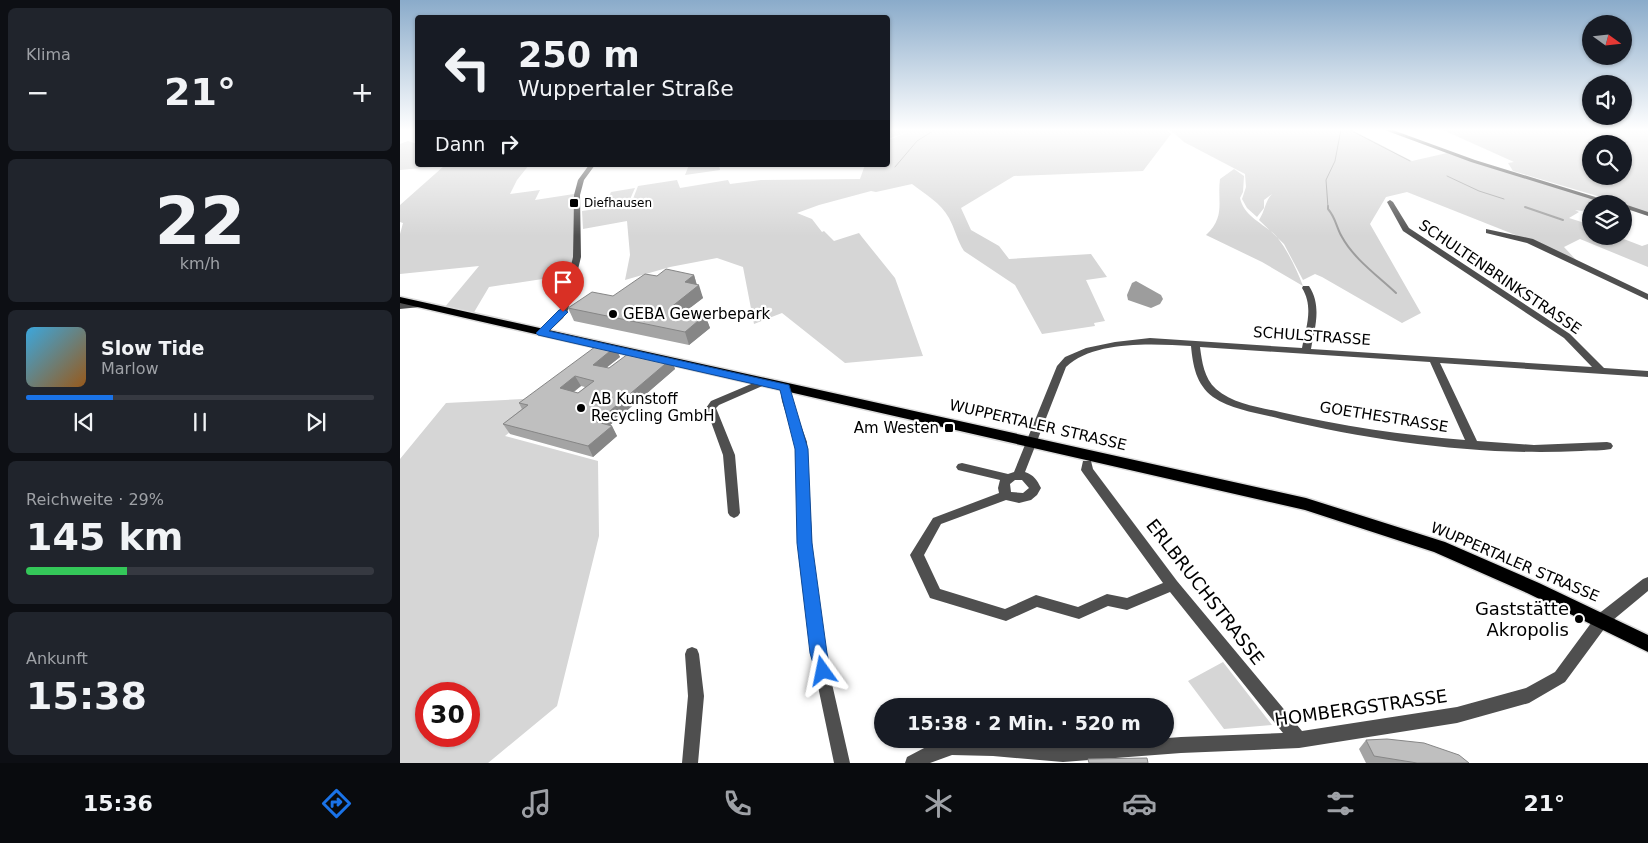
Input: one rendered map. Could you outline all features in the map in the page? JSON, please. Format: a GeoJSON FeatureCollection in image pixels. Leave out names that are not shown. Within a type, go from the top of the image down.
{"type":"FeatureCollection","features":[{"type":"Feature","properties":{"kind":"main road","name":"WUPPERTALER STRASSE"},"geometry":{"type":"LineString","coordinates":[[400,300],[1306,504],[1439,547],[1602,620],[1648,644]]}},
{"type":"Feature","properties":{"kind":"street"},"geometry":{"type":"LineString","coordinates":[[1485,165],[1585,195]]}},
{"type":"Feature","properties":{"kind":"street"},"geometry":{"type":"LineString","coordinates":[[542,333],[564,310],[577,257],[577,195],[581,180],[591,167]]}},
{"type":"Feature","properties":{"kind":"street","name":"SCHULTENBRINKSTRASSE"},"geometry":{"type":"LineString","coordinates":[[1390,202],[1406,229],[1567,336],[1601,370]]}},
{"type":"Feature","properties":{"kind":"street"},"geometry":{"type":"LineString","coordinates":[[1632,209],[1648,214]]}},
{"type":"Feature","properties":{"kind":"street"},"geometry":{"type":"LineString","coordinates":[[1489,231],[1530,241],[1648,297]]}},
{"type":"Feature","properties":{"kind":"street"},"geometry":{"type":"LineString","coordinates":[[1306,288],[1312,294],[1314,303],[1306,350]]}},
{"type":"Feature","properties":{"kind":"street"},"geometry":{"type":"LineString","coordinates":[[400,306],[417,305]]}},
{"type":"Feature","properties":{"kind":"street","name":"SCHULSTRASSE"},"geometry":{"type":"LineString","coordinates":[[1031,443],[1062,366],[1072,356],[1122,344],[1150,341],[1648,374]]}},
{"type":"Feature","properties":{"kind":"street","name":"GOETHESTRASSE"},"geometry":{"type":"LineString","coordinates":[[1195,344],[1198,370],[1211,390],[1231,403],[1287,417],[1450,443],[1525,448],[1607,446]]}},
{"type":"Feature","properties":{"kind":"street"},"geometry":{"type":"LineString","coordinates":[[1433,359],[1472,444]]}},
{"type":"Feature","properties":{"kind":"street"},"geometry":{"type":"LineString","coordinates":[[734,513],[729,456],[712,408],[715,403],[763,382]]}},
{"type":"Feature","properties":{"kind":"street"},"geometry":{"type":"LineString","coordinates":[[785,387],[787,401],[802,449],[804,543],[818,653],[842,763]]}},
{"type":"Feature","properties":{"kind":"street"},"geometry":{"type":"LineString","coordinates":[[1006,495],[1003,489],[1004,483],[1013,476],[1031,443]]}},
{"type":"Feature","properties":{"kind":"street","name":"ERLBRUCHSTRASSE"},"geometry":{"type":"LineString","coordinates":[[1087,464],[1087,470],[1172,584],[1299,740]]}},
{"type":"Feature","properties":{"kind":"street"},"geometry":{"type":"LineString","coordinates":[[962,467],[1013,476],[1027,476],[1033,481],[1035,488],[1032,494],[1024,498],[1014,498],[1006,495],[937,521],[917,555],[935,594],[1006,615],[1036,601],[1080,613],[1107,600],[1127,604],[1172,584]]}},
{"type":"Feature","properties":{"kind":"street","name":"HOMBERGSTRASSE"},"geometry":{"type":"LineString","coordinates":[[913,763],[942,749],[958,747],[1063,754],[1198,744],[1299,740],[1457,715],[1537,692],[1560,677],[1602,620],[1648,583]]}},
{"type":"Feature","properties":{"kind":"street"},"geometry":{"type":"LineString","coordinates":[[690,763],[696,696],[692,654]]}},
{"type":"Feature","properties":{"kind":"shaded area"},"geometry":{"type":"Polygon","coordinates":[[[400,165],[433,167],[400,170],[400,165]]]}},
{"type":"Feature","properties":{"kind":"shaded area"},"geometry":{"type":"Polygon","coordinates":[[[890,165],[1148,165],[1143,171],[1014,176],[961,208],[971,230],[999,246],[1009,259],[1091,254],[1107,277],[1086,280],[1105,321],[1094,323],[1095,326],[1042,334],[1015,285],[964,251],[946,213],[932,199],[912,184],[876,192],[871,191],[797,213],[812,219],[822,232],[824,231],[834,241],[859,233],[895,278],[923,356],[845,363],[782,313],[754,324],[743,267],[717,258],[670,267],[625,280],[630,255],[627,221],[583,229],[582,211],[631,204],[638,186],[677,180],[680,188],[728,180],[730,184],[761,180],[860,179],[864,167],[890,167],[890,165]]]}},
{"type":"Feature","properties":{"kind":"shaded area"},"geometry":{"type":"Polygon","coordinates":[[[1227,165],[1485,165],[1584,195],[1582,195],[1582,211],[1575,210],[1579,212],[1569,218],[1582,222],[1582,240],[1580,239],[1564,247],[1578,262],[1407,192],[1386,197],[1370,224],[1421,313],[1402,323],[1322,277],[1315,274],[1303,280],[1284,244],[1259,220],[1272,194],[1264,200],[1264,208],[1257,217],[1247,208],[1242,199],[1246,187],[1245,174],[1227,165]]]}},
{"type":"Feature","properties":{"kind":"shaded area"},"geometry":{"type":"Polygon","coordinates":[[[1509,165],[1582,165],[1582,185],[1632,185],[1632,165],[1648,165],[1648,213],[1632,208],[1632,195],[1594,195],[1513,171],[1509,165]]]}},
{"type":"Feature","properties":{"kind":"shaded area"},"geometry":{"type":"Polygon","coordinates":[[[443,167],[527,167],[517,180],[510,194],[540,190],[535,200],[574,194],[573,258],[569,275],[489,287],[473,314],[444,308],[479,266],[400,274],[400,234],[403,223],[400,222],[400,205],[443,167]]]}},
{"type":"Feature","properties":{"kind":"shaded area"},"geometry":{"type":"Polygon","coordinates":[[[688,167],[719,167],[720,170],[685,175],[688,167]]]}},
{"type":"Feature","properties":{"kind":"shaded area"},"geometry":{"type":"Polygon","coordinates":[[[1234,169],[1244,176],[1243,192],[1240,198],[1242,205],[1250,215],[1277,237],[1292,261],[1303,286],[1262,262],[1206,235],[1212,228],[1218,215],[1220,179],[1234,169]]]}},
{"type":"Feature","properties":{"kind":"shaded area"},"geometry":{"type":"Polygon","coordinates":[[[635,188],[628,204],[604,207],[611,192],[635,188]]]}},
{"type":"Feature","properties":{"kind":"shaded area"},"geometry":{"type":"Polygon","coordinates":[[[1632,242],[1642,246],[1648,244],[1648,267],[1595,245],[1632,245],[1632,242]]]}},
{"type":"Feature","properties":{"kind":"shaded area"},"geometry":{"type":"Polygon","coordinates":[[[1136,281],[1161,295],[1163,299],[1160,304],[1151,308],[1128,300],[1127,295],[1132,283],[1136,281]]]}},
{"type":"Feature","properties":{"kind":"shaded area"},"geometry":{"type":"Polygon","coordinates":[[[541,398],[530,416],[505,436],[598,461],[599,536],[557,706],[488,763],[400,763],[400,459],[446,403],[541,398]]]}},
{"type":"Feature","properties":{"kind":"shaded area"},"geometry":{"type":"Polygon","coordinates":[[[1223,662],[1272,725],[1224,729],[1188,681],[1223,662]]]}},
{"type":"Feature","properties":{"kind":"building"},"geometry":{"type":"Polygon","coordinates":[[[666,269],[694,275],[685,282],[699,285],[670,308],[705,315],[685,332],[568,308],[592,292],[613,296],[645,274],[657,276],[666,269]]]}},
{"type":"Feature","properties":{"kind":"building","name":"AB Kunstoff Recycling GmbH"},"geometry":{"type":"Polygon","coordinates":[[[599,344],[615,347],[593,365],[609,368],[632,351],[671,359],[597,422],[612,426],[588,446],[503,424],[528,405],[519,403],[599,344]],[[575,376],[560,388],[578,393],[594,381],[575,376]]]}},
{"type":"Feature","properties":{"kind":"building"},"geometry":{"type":"Polygon","coordinates":[[[1387,739],[1424,743],[1459,755],[1469,763],[1417,763],[1374,756],[1366,740],[1387,739]]]}},
{"type":"Feature","properties":{"kind":"building"},"geometry":{"type":"Polygon","coordinates":[[[1147,758],[1148,763],[1089,763],[1088,759],[1147,758]]]}},
{"type":"Feature","properties":{"kind":"waterway"},"geometry":{"type":"LineString","coordinates":[[1328,207],[1326,180],[1333,165]]}},
{"type":"Feature","properties":{"kind":"waterway"},"geometry":{"type":"LineString","coordinates":[[1447,176],[1479,191],[1504,199]]}},
{"type":"Feature","properties":{"kind":"waterway"},"geometry":{"type":"LineString","coordinates":[[1328,207],[1340,233],[1353,253],[1396,293]]}},
{"type":"Feature","properties":{"kind":"waterway"},"geometry":{"type":"LineString","coordinates":[[1525,207],[1563,220]]}},
{"type":"Feature","properties":{"kind":"place","name":"Diefhausen"},"geometry":{"type":"Point","coordinates":[574,203]}},
{"type":"Feature","properties":{"kind":"place","name":"GEBA Gewerbepark"},"geometry":{"type":"Point","coordinates":[613,314]}},
{"type":"Feature","properties":{"kind":"place","name":"AB Kunstoff Recycling GmbH"},"geometry":{"type":"Point","coordinates":[581,408]}},
{"type":"Feature","properties":{"kind":"place","name":"Am Westen"},"geometry":{"type":"Point","coordinates":[949,428]}},
{"type":"Feature","properties":{"kind":"place","name":"Gaststätte Akropolis"},"geometry":{"type":"Point","coordinates":[1579,619]}},
{"type":"Feature","properties":{"kind":"route"},"geometry":{"type":"LineString","coordinates":[[563,312],[542,333],[785,387],[787,401],[802,449],[804,543],[818,653],[823,671]]}}]}
